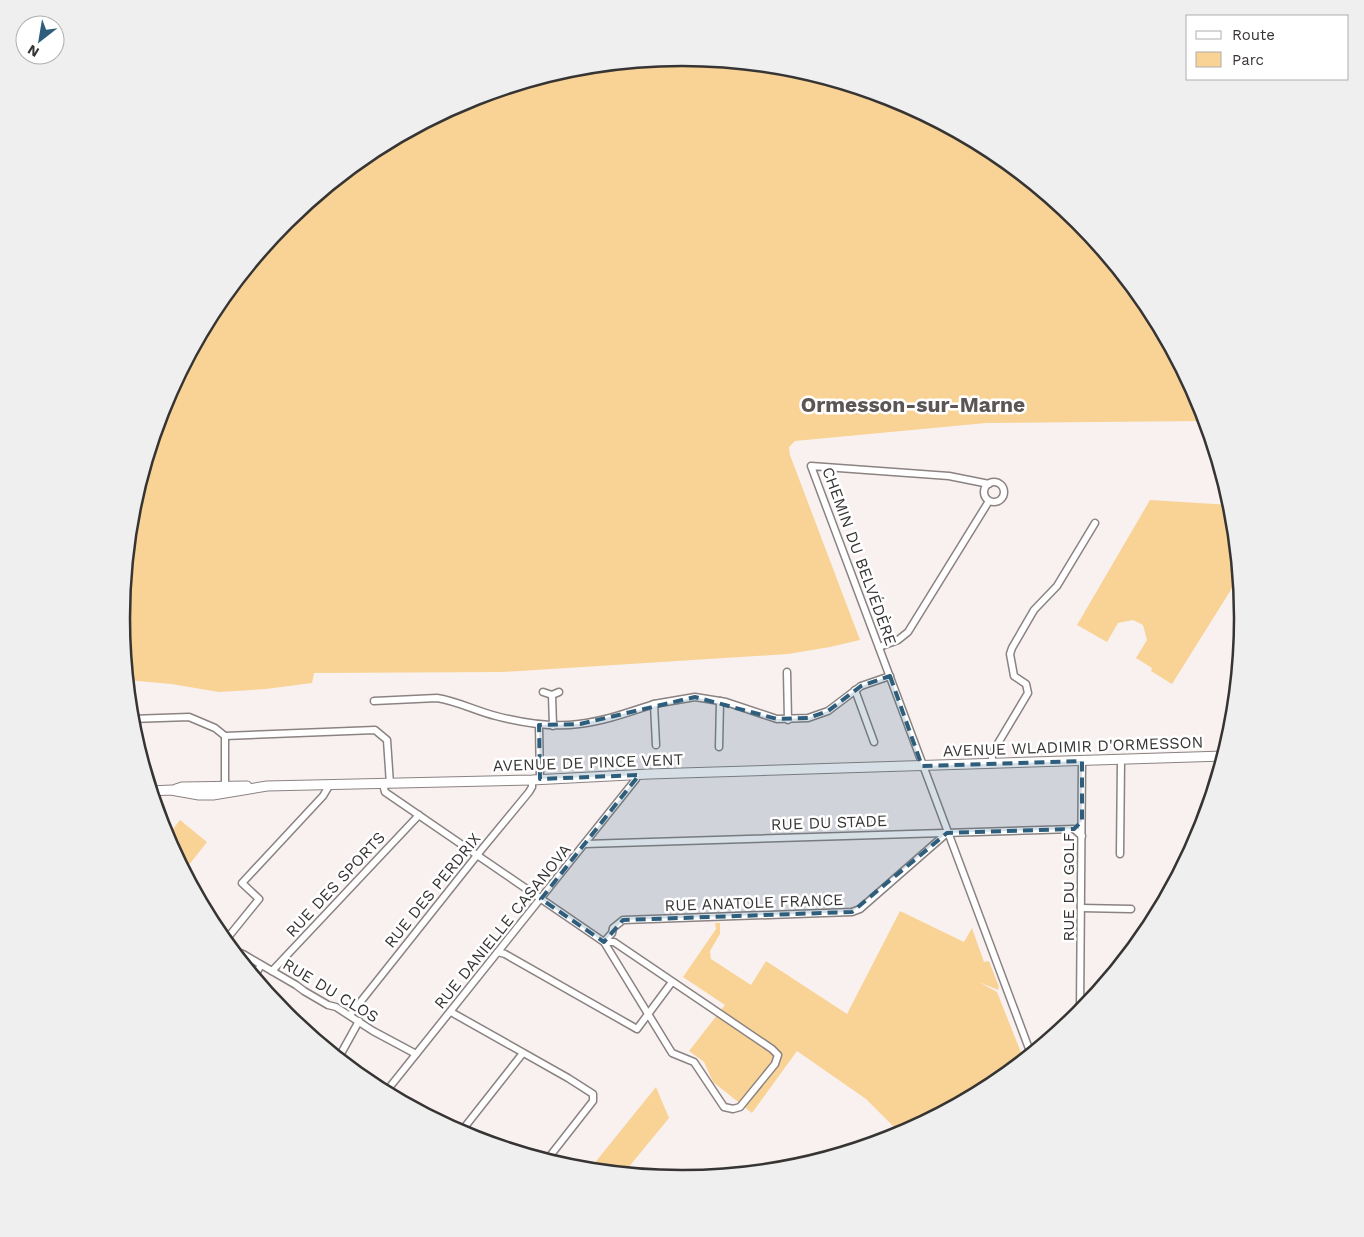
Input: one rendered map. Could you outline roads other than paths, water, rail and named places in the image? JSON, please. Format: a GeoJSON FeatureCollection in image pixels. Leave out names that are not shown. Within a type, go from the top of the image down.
{"type":"FeatureCollection","features":[{"type":"Feature","properties":{"kind":"main road","name":"AVENUE WLADIMIR D'ORMESSON"},"geometry":{"type":"LineString","coordinates":[[922,766],[1216,756]]}},
{"type":"Feature","properties":{"kind":"main road","name":"AVENUE DE PINCE VENT"},"geometry":{"type":"LineString","coordinates":[[171,790],[199,795],[213,795],[254,788],[922,766]]}},
{"type":"Feature","properties":{"kind":"main road","name":"AVENUE DE PINCE VENT"},"geometry":{"type":"LineString","coordinates":[[157,791],[182,787],[249,786],[254,788]]}},
{"type":"Feature","properties":{"kind":"street","name":"CHEMIN DU BELVÉDÈRE"},"geometry":{"type":"LineString","coordinates":[[989,484],[949,476],[810,466],[1029,1048]]}},
{"type":"Feature","properties":{"kind":"street"},"geometry":{"type":"LineString","coordinates":[[996,482],[1003,489],[1004,495],[996,502],[989,501],[984,492],[989,484],[996,482]]}},
{"type":"Feature","properties":{"kind":"street"},"geometry":{"type":"LineString","coordinates":[[879,646],[898,640],[908,632],[989,501]]}},
{"type":"Feature","properties":{"kind":"street"},"geometry":{"type":"LineString","coordinates":[[992,764],[994,750],[1028,693],[1026,684],[1014,676],[1010,654],[1012,648],[1034,610],[1058,586],[1095,523]]}},
{"type":"Feature","properties":{"kind":"street"},"geometry":{"type":"LineString","coordinates":[[788,672],[788,720]]}},
{"type":"Feature","properties":{"kind":"street"},"geometry":{"type":"LineString","coordinates":[[374,701],[437,698],[490,715],[553,726],[600,720],[654,704],[696,697],[720,701],[777,719],[788,720],[808,718],[828,711],[861,686],[890,676]]}},
{"type":"Feature","properties":{"kind":"street"},"geometry":{"type":"LineString","coordinates":[[855,690],[874,742]]}},
{"type":"Feature","properties":{"kind":"street"},"geometry":{"type":"LineString","coordinates":[[543,692],[552,695],[559,692]]}},
{"type":"Feature","properties":{"kind":"street"},"geometry":{"type":"LineString","coordinates":[[552,695],[553,726]]}},
{"type":"Feature","properties":{"kind":"street"},"geometry":{"type":"LineString","coordinates":[[719,747],[720,701]]}},
{"type":"Feature","properties":{"kind":"street"},"geometry":{"type":"LineString","coordinates":[[654,704],[656,745]]}},
{"type":"Feature","properties":{"kind":"street"},"geometry":{"type":"LineString","coordinates":[[139,719],[189,717],[215,728],[225,736],[375,730],[387,740],[387,784],[385,792],[604,942],[672,1053],[694,1062],[724,1107],[733,1109],[740,1107],[774,1064],[778,1055],[772,1049],[614,942],[604,942]]}},
{"type":"Feature","properties":{"kind":"street"},"geometry":{"type":"LineString","coordinates":[[536,780],[539,725]]}},
{"type":"Feature","properties":{"kind":"street"},"geometry":{"type":"LineString","coordinates":[[225,736],[225,786]]}},
{"type":"Feature","properties":{"kind":"street"},"geometry":{"type":"LineString","coordinates":[[1120,854],[1121,760]]}},
{"type":"Feature","properties":{"kind":"street","name":"RUE DU GOLF"},"geometry":{"type":"LineString","coordinates":[[1080,1001],[1082,761]]}},
{"type":"Feature","properties":{"kind":"street","name":"RUE DANIELLE CASANOVA"},"geometry":{"type":"LineString","coordinates":[[390,1087],[586,844],[636,779],[637,775]]}},
{"type":"Feature","properties":{"kind":"street","name":"RUE DES PERDRIX"},"geometry":{"type":"LineString","coordinates":[[350,1015],[529,792],[536,780]]}},
{"type":"Feature","properties":{"kind":"street"},"geometry":{"type":"LineString","coordinates":[[230,935],[259,899],[242,883],[323,796],[329,786]]}},
{"type":"Feature","properties":{"kind":"street","name":"RUE DES SPORTS"},"geometry":{"type":"LineString","coordinates":[[272,971],[419,815]]}},
{"type":"Feature","properties":{"kind":"street"},"geometry":{"type":"LineString","coordinates":[[1082,821],[1074,829],[1082,836]]}},
{"type":"Feature","properties":{"kind":"street","name":"RUE DU STADE"},"geometry":{"type":"LineString","coordinates":[[586,844],[1074,829]]}},
{"type":"Feature","properties":{"kind":"street","name":"RUE ANATOLE FRANCE"},"geometry":{"type":"LineString","coordinates":[[604,942],[612,933],[613,928],[623,920],[852,912],[860,909],[947,832]]}},
{"type":"Feature","properties":{"kind":"street"},"geometry":{"type":"LineString","coordinates":[[1081,908],[1131,909]]}},
{"type":"Feature","properties":{"kind":"street"},"geometry":{"type":"LineString","coordinates":[[498,952],[577,994],[637,1029],[672,982]]}},
{"type":"Feature","properties":{"kind":"street","name":"RUE DU CLOS"},"geometry":{"type":"LineString","coordinates":[[246,957],[416,1054]]}},
{"type":"Feature","properties":{"kind":"street"},"geometry":{"type":"LineString","coordinates":[[257,971],[261,965]]}},
{"type":"Feature","properties":{"kind":"street"},"geometry":{"type":"LineString","coordinates":[[451,1012],[593,1094],[593,1101],[550,1155]]}},
{"type":"Feature","properties":{"kind":"street"},"geometry":{"type":"LineString","coordinates":[[341,1053],[360,1021]]}},
{"type":"Feature","properties":{"kind":"street"},"geometry":{"type":"LineString","coordinates":[[465,1126],[524,1053]]}},
{"type":"Feature","properties":{"kind":"district","name":"Ormesson-sur-Marne"},"geometry":{"type":"Point","coordinates":[913,405]}}]}
